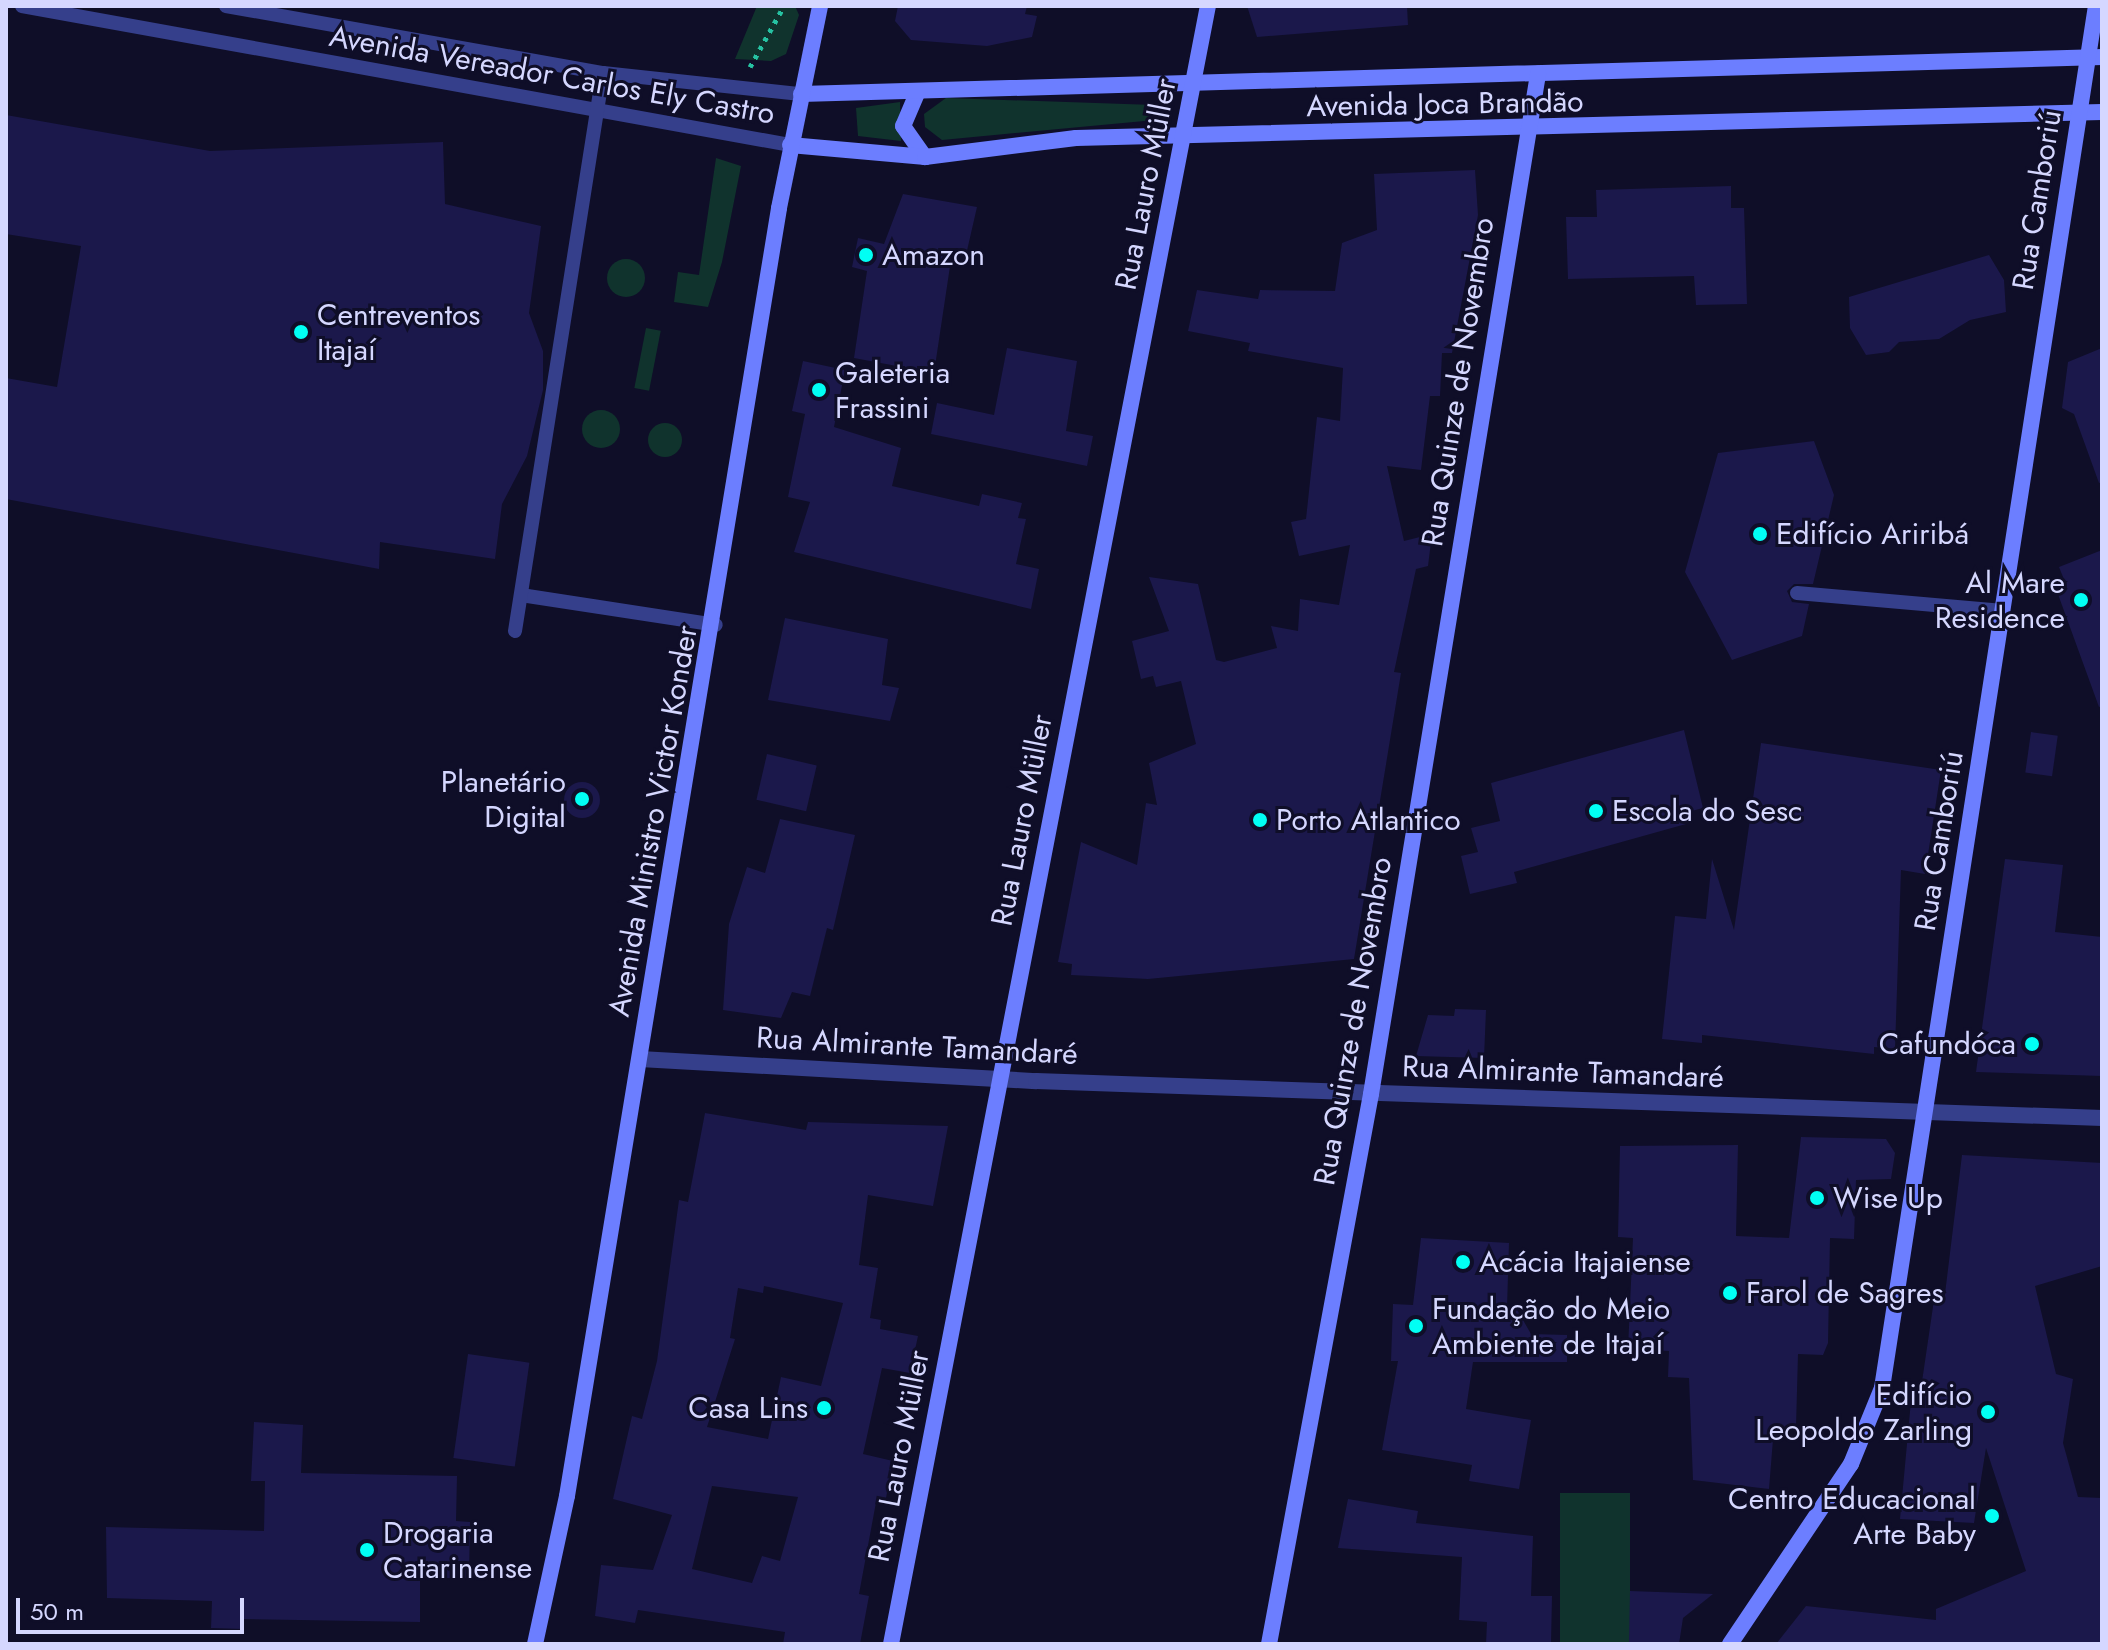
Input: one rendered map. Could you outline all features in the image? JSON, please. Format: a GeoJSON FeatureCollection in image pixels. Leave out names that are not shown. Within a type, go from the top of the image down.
{"type":"FeatureCollection","features":[{"type":"Feature","properties":{"kind":"main road","name":"Avenida Ministro Victor Konder"},"geometry":{"type":"LineString","coordinates":[[535,1644],[716,625],[790,145],[820,6]]}},
{"type":"Feature","properties":{"kind":"main road","name":"Rua Lauro Müller"},"geometry":{"type":"LineString","coordinates":[[891,1644],[1208,6]]}},
{"type":"Feature","properties":{"kind":"main road","name":"Rua Camboriú"},"geometry":{"type":"LineString","coordinates":[[1730,1644],[1871,1429],[1927,1112],[2079,113],[2095,57],[2096,6]]}},
{"type":"Feature","properties":{"kind":"main road","name":"Avenida Joca Brandão"},"geometry":{"type":"LineString","coordinates":[[801,94],[1193,86],[2095,57]]}},
{"type":"Feature","properties":{"kind":"main road","name":"Rua Quinze de Novembro"},"geometry":{"type":"LineString","coordinates":[[1269,1644],[1371,1094],[1538,74]]}},
{"type":"Feature","properties":{"kind":"main road"},"geometry":{"type":"LineString","coordinates":[[918,91],[903,126],[925,157]]}},
{"type":"Feature","properties":{"kind":"main road","name":"Avenida Joca Brandão"},"geometry":{"type":"LineString","coordinates":[[790,145],[925,157],[1076,138],[1528,132],[2102,112]]}},
{"type":"Feature","properties":{"kind":"street","name":"Rua Almirante Tamandaré"},"geometry":{"type":"LineString","coordinates":[[640,1059],[1001,1079],[1371,1094],[2102,1118]]}},
{"type":"Feature","properties":{"kind":"lane","name":"Avenida Vereador Carlos Ely Castro"},"geometry":{"type":"LineString","coordinates":[[22,6],[598,107],[790,145]]}},
{"type":"Feature","properties":{"kind":"lane","name":"Avenida Vereador Carlos Ely Castro"},"geometry":{"type":"LineString","coordinates":[[226,6],[603,73],[801,94]]}},
{"type":"Feature","properties":{"kind":"lane"},"geometry":{"type":"LineString","coordinates":[[515,631],[603,73]]}},
{"type":"Feature","properties":{"kind":"lane"},"geometry":{"type":"LineString","coordinates":[[1797,593],[2003,611]]}},
{"type":"Feature","properties":{"kind":"lane"},"geometry":{"type":"LineString","coordinates":[[521,595],[716,625]]}},
{"type":"Feature","properties":{"kind":"path"},"geometry":{"type":"LineString","coordinates":[[736,88],[784,6]]}},
{"type":"Feature","properties":{"kind":"green space"},"geometry":{"type":"Polygon","coordinates":[[[757,6],[795,6],[799,15],[786,54],[771,61],[735,59],[757,6]]]}},
{"type":"Feature","properties":{"kind":"green space"},"geometry":{"type":"Polygon","coordinates":[[[946,98],[1154,105],[1160,111],[1155,120],[942,140],[925,127],[924,114],[946,98]]]}},
{"type":"Feature","properties":{"kind":"green space"},"geometry":{"type":"Polygon","coordinates":[[[900,102],[901,141],[858,136],[856,108],[900,102]]]}},
{"type":"Feature","properties":{"kind":"green space"},"geometry":{"type":"Polygon","coordinates":[[[716,158],[741,166],[722,262],[708,307],[674,302],[678,272],[699,275],[716,158]]]}},
{"type":"Feature","properties":{"kind":"green space"},"geometry":{"type":"Polygon","coordinates":[[[626,259],[639,265],[645,278],[639,291],[626,297],[613,291],[607,278],[613,265],[626,259]]]}},
{"type":"Feature","properties":{"kind":"green space"},"geometry":{"type":"Polygon","coordinates":[[[646,328],[661,331],[649,391],[634,388],[646,328]]]}},
{"type":"Feature","properties":{"kind":"green space"},"geometry":{"type":"Polygon","coordinates":[[[601,410],[614,416],[620,429],[614,442],[601,448],[588,442],[582,429],[588,416],[601,410]]]}},
{"type":"Feature","properties":{"kind":"green space"},"geometry":{"type":"Polygon","coordinates":[[[665,423],[677,428],[682,440],[677,452],[665,457],[653,452],[648,440],[653,428],[665,423]]]}},
{"type":"Feature","properties":{"kind":"green space"},"geometry":{"type":"Polygon","coordinates":[[[1560,1493],[1630,1493],[1630,1644],[1560,1644],[1560,1493]]]}},
{"type":"Feature","properties":{"kind":"building"},"geometry":{"type":"Polygon","coordinates":[[[898,6],[1027,6],[1025,14],[1037,16],[1032,37],[987,46],[911,40],[895,21],[898,6]]]}},
{"type":"Feature","properties":{"kind":"building"},"geometry":{"type":"Polygon","coordinates":[[[1247,6],[1407,6],[1408,25],[1257,37],[1247,6]]]}},
{"type":"Feature","properties":{"kind":"building","name":"Centreventos Itajaí"},"geometry":{"type":"Polygon","coordinates":[[[6,115],[210,151],[443,142],[445,204],[541,226],[529,313],[543,351],[543,390],[527,456],[502,504],[495,559],[380,542],[379,569],[6,499],[6,378],[57,387],[81,246],[6,234],[6,115]]]}},
{"type":"Feature","properties":{"kind":"building"},"geometry":{"type":"Polygon","coordinates":[[[1475,170],[1478,215],[1452,353],[1442,353],[1440,396],[1430,396],[1421,470],[1387,466],[1404,541],[1432,534],[1428,566],[1416,569],[1394,672],[1401,673],[1354,959],[1148,979],[1071,975],[1072,964],[1058,962],[1081,842],[1137,865],[1146,803],[1157,805],[1149,763],[1196,744],[1181,681],[1156,687],[1153,676],[1141,679],[1132,641],[1169,631],[1149,577],[1198,584],[1216,660],[1224,662],[1277,648],[1271,626],[1298,631],[1300,599],[1339,605],[1350,545],[1299,556],[1291,522],[1306,519],[1317,417],[1340,421],[1343,368],[1248,351],[1250,343],[1188,331],[1197,290],[1258,299],[1260,290],[1335,291],[1342,243],[1377,230],[1374,174],[1475,170]]]}},
{"type":"Feature","properties":{"kind":"building"},"geometry":{"type":"Polygon","coordinates":[[[1731,186],[1731,208],[1744,208],[1747,304],[1696,305],[1694,276],[1568,279],[1566,217],[1597,217],[1596,190],[1731,186]]]}},
{"type":"Feature","properties":{"kind":"building"},"geometry":{"type":"Polygon","coordinates":[[[903,194],[977,207],[966,255],[952,253],[934,373],[854,358],[867,271],[852,267],[858,238],[884,244],[903,194]]]}},
{"type":"Feature","properties":{"kind":"building"},"geometry":{"type":"Polygon","coordinates":[[[1989,255],[2004,280],[2006,312],[1970,320],[1939,339],[1899,342],[1889,352],[1866,355],[1850,328],[1849,297],[1989,255]]]}},
{"type":"Feature","properties":{"kind":"building"},"geometry":{"type":"Polygon","coordinates":[[[1007,348],[1077,361],[1066,431],[1093,436],[1087,466],[931,434],[937,403],[994,415],[1007,348]]]}},
{"type":"Feature","properties":{"kind":"building"},"geometry":{"type":"Polygon","coordinates":[[[2102,348],[2102,482],[2099,483],[2074,414],[2062,408],[2068,362],[2102,348]]]}},
{"type":"Feature","properties":{"kind":"building"},"geometry":{"type":"Polygon","coordinates":[[[803,361],[845,370],[834,427],[901,448],[892,486],[979,506],[982,494],[1022,503],[1018,518],[1026,519],[1016,564],[1039,569],[1031,609],[794,552],[810,502],[788,497],[805,414],[792,411],[803,361]]]}},
{"type":"Feature","properties":{"kind":"building","name":"Edifício Ariribá"},"geometry":{"type":"Polygon","coordinates":[[[1814,441],[1834,495],[1813,584],[1794,584],[1787,591],[1792,602],[1809,604],[1802,636],[1732,660],[1685,572],[1718,453],[1814,441]]]}},
{"type":"Feature","properties":{"kind":"building","name":"Al Mare Residence"},"geometry":{"type":"Polygon","coordinates":[[[2102,550],[2102,706],[2099,707],[2055,586],[2065,582],[2059,567],[2102,550]]]}},
{"type":"Feature","properties":{"kind":"building"},"geometry":{"type":"Polygon","coordinates":[[[785,618],[888,639],[882,685],[899,688],[890,721],[768,700],[785,618]]]}},
{"type":"Feature","properties":{"kind":"building","name":"Escola do Sesc"},"geometry":{"type":"Polygon","coordinates":[[[1684,730],[1703,808],[1684,813],[1686,824],[1514,872],[1517,883],[1470,894],[1461,856],[1478,852],[1471,828],[1500,821],[1491,783],[1684,730]]]}},
{"type":"Feature","properties":{"kind":"building"},"geometry":{"type":"Polygon","coordinates":[[[2031,732],[2058,736],[2052,776],[2025,773],[2031,732]]]}},
{"type":"Feature","properties":{"kind":"building"},"geometry":{"type":"Polygon","coordinates":[[[1761,743],[1941,770],[1925,874],[1901,870],[1895,1049],[1874,1047],[1874,1054],[1702,1035],[1702,1043],[1662,1039],[1675,916],[1706,919],[1712,859],[1734,930],[1761,743]]]}},
{"type":"Feature","properties":{"kind":"building"},"geometry":{"type":"Polygon","coordinates":[[[767,754],[817,765],[806,811],[756,800],[767,754]]]}},
{"type":"Feature","properties":{"kind":"building","name":"Planetário Digital"},"geometry":{"type":"Polygon","coordinates":[[[582,782],[595,787],[600,800],[595,813],[582,818],[569,813],[564,800],[569,787],[582,782]]]}},
{"type":"Feature","properties":{"kind":"building"},"geometry":{"type":"Polygon","coordinates":[[[780,819],[855,835],[833,930],[827,928],[810,996],[792,992],[781,1018],[723,1010],[729,924],[747,867],[765,873],[780,819]]]}},
{"type":"Feature","properties":{"kind":"building"},"geometry":{"type":"Polygon","coordinates":[[[2005,859],[2063,865],[2055,932],[2102,937],[2102,1076],[1976,1072],[2005,859]]]}},
{"type":"Feature","properties":{"kind":"building"},"geometry":{"type":"Polygon","coordinates":[[[1455,1009],[1486,1010],[1484,1058],[1416,1056],[1428,1015],[1454,1016],[1455,1009]]]}},
{"type":"Feature","properties":{"kind":"building"},"geometry":{"type":"Polygon","coordinates":[[[705,1113],[806,1130],[808,1122],[948,1126],[933,1206],[868,1195],[859,1265],[878,1268],[870,1318],[881,1320],[880,1329],[918,1336],[910,1373],[882,1368],[863,1454],[893,1461],[886,1498],[877,1497],[859,1594],[869,1596],[860,1644],[783,1644],[785,1632],[638,1610],[635,1623],[595,1616],[601,1565],[653,1570],[672,1515],[613,1499],[632,1416],[642,1419],[657,1361],[679,1200],[688,1202],[705,1113]],[[764,1286],[763,1293],[738,1288],[730,1338],[735,1339],[707,1427],[768,1439],[781,1377],[821,1386],[843,1303],[764,1286]],[[712,1486],[692,1569],[752,1583],[762,1556],[780,1561],[798,1497],[712,1486]]]}},
{"type":"Feature","properties":{"kind":"building"},"geometry":{"type":"Polygon","coordinates":[[[1801,1137],[1886,1139],[1895,1153],[1891,1179],[1856,1180],[1854,1239],[1830,1238],[1828,1343],[1823,1355],[1798,1354],[1796,1427],[1774,1427],[1769,1489],[1693,1480],[1689,1378],[1668,1377],[1669,1351],[1628,1349],[1633,1238],[1618,1237],[1620,1146],[1738,1145],[1736,1236],[1789,1238],[1801,1137]]]}},
{"type":"Feature","properties":{"kind":"building"},"geometry":{"type":"Polygon","coordinates":[[[1962,1155],[2102,1163],[2102,1266],[2035,1286],[2056,1374],[2073,1379],[2063,1443],[2078,1497],[2102,1498],[2102,1644],[1776,1644],[1806,1606],[1936,1620],[1936,1609],[2026,1571],[1986,1448],[1974,1523],[1900,1519],[1911,1401],[1919,1402],[1934,1300],[1944,1302],[1962,1155]]]}},
{"type":"Feature","properties":{"kind":"building"},"geometry":{"type":"Polygon","coordinates":[[[1421,1238],[1509,1243],[1507,1308],[1516,1308],[1531,1334],[1567,1335],[1567,1362],[1473,1362],[1466,1409],[1531,1420],[1519,1489],[1469,1481],[1472,1465],[1382,1450],[1398,1361],[1391,1361],[1393,1304],[1413,1305],[1421,1238]]]}},
{"type":"Feature","properties":{"kind":"building"},"geometry":{"type":"Polygon","coordinates":[[[468,1354],[529,1363],[515,1467],[453,1458],[468,1354]]]}},
{"type":"Feature","properties":{"kind":"building"},"geometry":{"type":"Polygon","coordinates":[[[254,1422],[303,1425],[301,1473],[457,1476],[456,1521],[470,1522],[469,1578],[420,1578],[420,1622],[243,1619],[243,1629],[211,1628],[212,1601],[107,1598],[106,1527],[264,1531],[265,1481],[251,1481],[254,1422]]]}},
{"type":"Feature","properties":{"kind":"building"},"geometry":{"type":"Polygon","coordinates":[[[1348,1499],[1418,1511],[1416,1523],[1533,1536],[1531,1596],[1552,1596],[1551,1644],[1486,1644],[1487,1622],[1459,1620],[1462,1557],[1338,1548],[1348,1499]]]}},
{"type":"Feature","properties":{"kind":"building"},"geometry":{"type":"Polygon","coordinates":[[[1630,1591],[1713,1594],[1683,1618],[1679,1644],[1629,1644],[1630,1591]]]}},
{"type":"Feature","properties":{"kind":"place","name":"Amazon"},"geometry":{"type":"Point","coordinates":[866,255]}},
{"type":"Feature","properties":{"kind":"place","name":"Centreventos Itajaí"},"geometry":{"type":"Point","coordinates":[301,332]}},
{"type":"Feature","properties":{"kind":"place","name":"Galeteria Frassini"},"geometry":{"type":"Point","coordinates":[819,390]}},
{"type":"Feature","properties":{"kind":"place","name":"Edifício Ariribá"},"geometry":{"type":"Point","coordinates":[1760,534]}},
{"type":"Feature","properties":{"kind":"place","name":"Al Mare Residence"},"geometry":{"type":"Point","coordinates":[2081,600]}},
{"type":"Feature","properties":{"kind":"place","name":"Planetário Digital"},"geometry":{"type":"Point","coordinates":[582,799]}},
{"type":"Feature","properties":{"kind":"place","name":"Escola do Sesc"},"geometry":{"type":"Point","coordinates":[1596,811]}},
{"type":"Feature","properties":{"kind":"place","name":"Porto Atlantico"},"geometry":{"type":"Point","coordinates":[1260,820]}},
{"type":"Feature","properties":{"kind":"place","name":"Cafundóca"},"geometry":{"type":"Point","coordinates":[2032,1044]}},
{"type":"Feature","properties":{"kind":"place","name":"Wise Up"},"geometry":{"type":"Point","coordinates":[1817,1198]}},
{"type":"Feature","properties":{"kind":"place","name":"Acácia Itajaiense"},"geometry":{"type":"Point","coordinates":[1463,1262]}},
{"type":"Feature","properties":{"kind":"place","name":"Farol de Sagres"},"geometry":{"type":"Point","coordinates":[1730,1293]}},
{"type":"Feature","properties":{"kind":"place","name":"Fundação do Meio Ambiente de Itajaí"},"geometry":{"type":"Point","coordinates":[1416,1326]}},
{"type":"Feature","properties":{"kind":"place","name":"Casa Lins"},"geometry":{"type":"Point","coordinates":[824,1408]}},
{"type":"Feature","properties":{"kind":"place","name":"Edifício Leopoldo Zarling"},"geometry":{"type":"Point","coordinates":[1988,1412]}},
{"type":"Feature","properties":{"kind":"place","name":"Centro Educacional Arte Baby"},"geometry":{"type":"Point","coordinates":[1992,1516]}},
{"type":"Feature","properties":{"kind":"place","name":"Drogaria Catarinense"},"geometry":{"type":"Point","coordinates":[367,1550]}}]}
